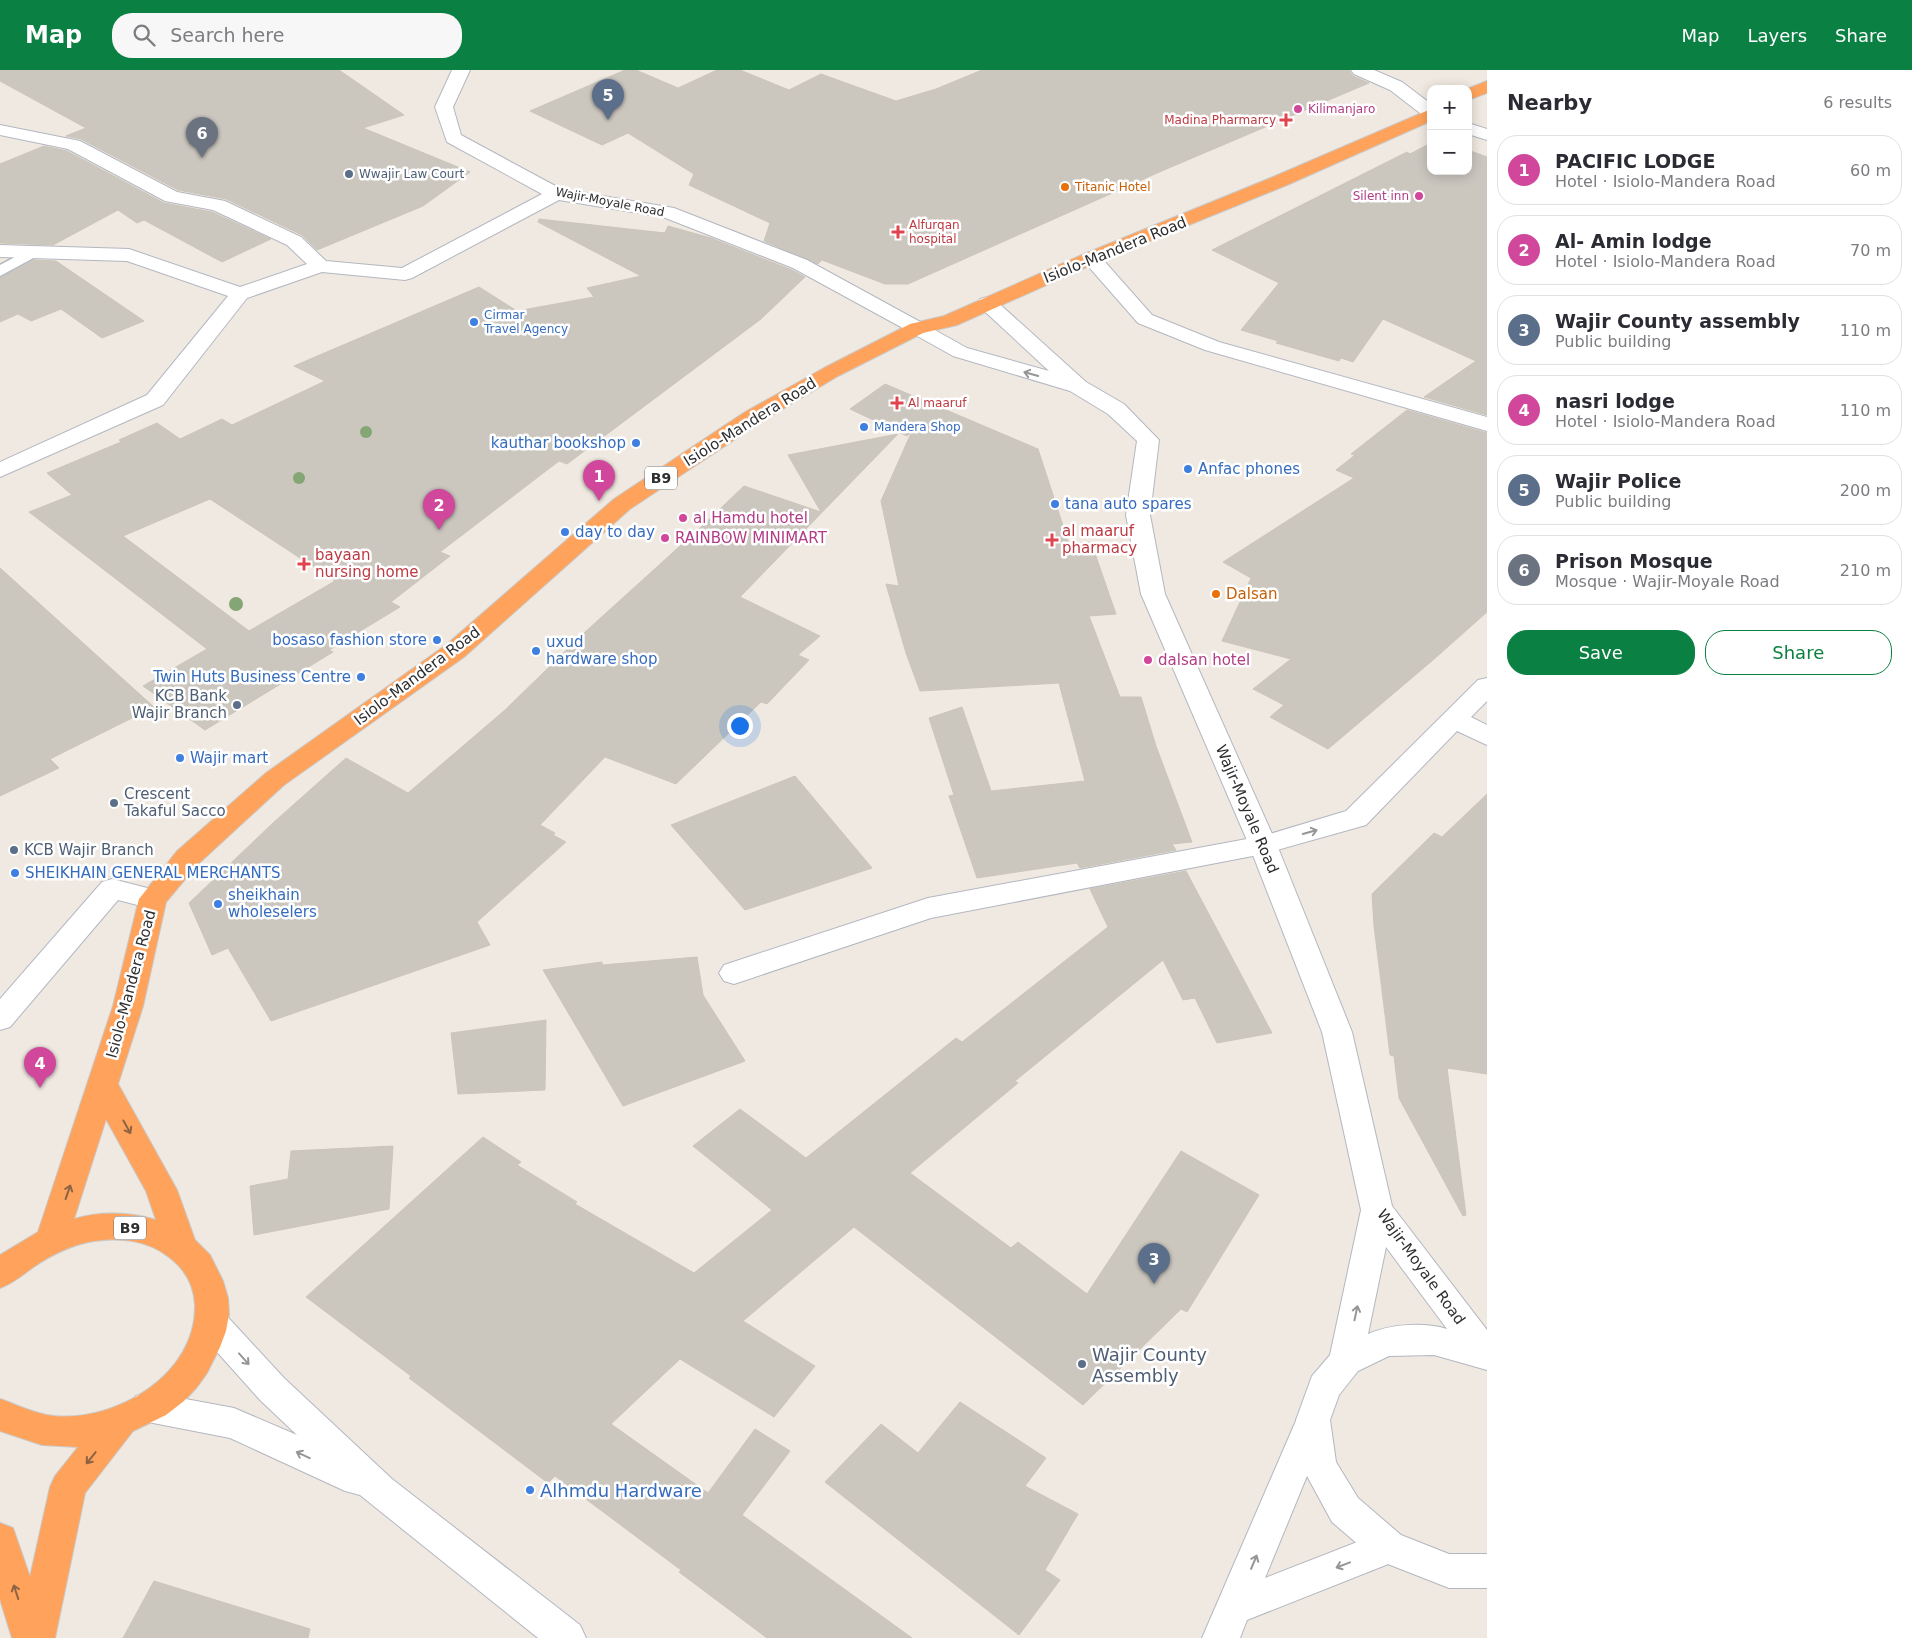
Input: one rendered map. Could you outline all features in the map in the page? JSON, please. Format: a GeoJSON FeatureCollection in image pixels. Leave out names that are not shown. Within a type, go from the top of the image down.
{"type":"FeatureCollection","features":[{"type":"Feature","properties":{"kind":"highway"},"geometry":{"type":"LineString","coordinates":[[1472,93],[1487,86]]}},
{"type":"Feature","properties":{"kind":"highway","name":"Isiolo-Mandera Road"},"geometry":{"type":"LineString","coordinates":[[52,1238],[128,1006],[153,899],[187,858],[275,780],[455,651],[622,504],[753,417],[831,372],[917,328],[950,321],[1092,258],[1280,181],[1427,115]]}},
{"type":"Feature","properties":{"kind":"highway","name":"B9"},"geometry":{"type":"LineString","coordinates":[[103,1084],[161,1190],[181,1245]]}},
{"type":"Feature","properties":{"kind":"highway","name":"B9"},"geometry":{"type":"LineString","coordinates":[[7,1260],[52,1238],[85,1229],[118,1226],[149,1230],[181,1245],[192,1256],[206,1276],[213,1299],[212,1323],[204,1347],[190,1369],[172,1390],[135,1414],[68,1487],[36,1638]]}},
{"type":"Feature","properties":{"kind":"highway","name":"B9"},"geometry":{"type":"LineString","coordinates":[[0,1414],[18,1424],[50,1432],[86,1430],[135,1414]]}},
{"type":"Feature","properties":{"kind":"highway"},"geometry":{"type":"LineString","coordinates":[[0,1540],[31,1638]]}},
{"type":"Feature","properties":{"kind":"street","name":"Wajir-Moyale Road"},"geometry":{"type":"LineString","coordinates":[[461,70],[444,107],[453,138],[556,194],[667,212],[800,264],[960,352],[1078,387]]}},
{"type":"Feature","properties":{"kind":"street"},"geometry":{"type":"LineString","coordinates":[[1360,70],[1396,86],[1427,110]]}},
{"type":"Feature","properties":{"kind":"street"},"geometry":{"type":"LineString","coordinates":[[1472,129],[1487,135]]}},
{"type":"Feature","properties":{"kind":"street"},"geometry":{"type":"LineString","coordinates":[[0,130],[74,144],[172,197],[218,206],[294,241],[320,266]]}},
{"type":"Feature","properties":{"kind":"street"},"geometry":{"type":"LineString","coordinates":[[0,470],[155,400],[240,294],[320,266],[405,274],[556,194]]}},
{"type":"Feature","properties":{"kind":"street"},"geometry":{"type":"LineString","coordinates":[[0,251],[129,255],[240,294]]}},
{"type":"Feature","properties":{"kind":"street"},"geometry":{"type":"LineString","coordinates":[[1092,258],[1145,319],[1212,346],[1487,424]]}},
{"type":"Feature","properties":{"kind":"street","name":"Wajir-Moyale Road"},"geometry":{"type":"LineString","coordinates":[[987,303],[1078,387],[1116,409],[1148,440],[1138,515],[1154,594],[1263,846],[1337,1032],[1378,1210],[1486,1354]]}},
{"type":"Feature","properties":{"kind":"street"},"geometry":{"type":"LineString","coordinates":[[734,972],[928,908],[1263,846],[1356,818],[1487,686]]}},
{"type":"Feature","properties":{"kind":"street"},"geometry":{"type":"LineString","coordinates":[[1454,719],[1487,736]]}},
{"type":"Feature","properties":{"kind":"street"},"geometry":{"type":"LineString","coordinates":[[0,1019],[112,890],[153,899]]}},
{"type":"Feature","properties":{"kind":"street"},"geometry":{"type":"LineString","coordinates":[[1346,1361],[1378,1210]]}},
{"type":"Feature","properties":{"kind":"street"},"geometry":{"type":"LineString","coordinates":[[212,1323],[272,1389],[379,1490],[567,1638]]}},
{"type":"Feature","properties":{"kind":"street"},"geometry":{"type":"LineString","coordinates":[[1228,1622],[1313,1420],[1324,1386],[1346,1361],[1386,1342],[1434,1340],[1486,1354]]}},
{"type":"Feature","properties":{"kind":"street"},"geometry":{"type":"LineString","coordinates":[[135,1414],[234,1422],[379,1490]]}},
{"type":"Feature","properties":{"kind":"street"},"geometry":{"type":"LineString","coordinates":[[1313,1420],[1319,1465],[1345,1510],[1388,1547],[1449,1571],[1487,1571]]}},
{"type":"Feature","properties":{"kind":"street"},"geometry":{"type":"LineString","coordinates":[[1228,1622],[1388,1547]]}},
{"type":"Feature","properties":{"kind":"lane"},"geometry":{"type":"LineString","coordinates":[[0,271],[34,252]]}},
{"type":"Feature","properties":{"kind":"building"},"geometry":{"type":"Polygon","coordinates":[[[0,70],[339,70],[404,115],[363,128],[470,172],[423,206],[317,250],[302,235],[226,199],[178,190],[81,139],[66,136],[86,128],[0,81],[0,70]]]}},
{"type":"Feature","properties":{"kind":"building"},"geometry":{"type":"Polygon","coordinates":[[[625,70],[636,70],[678,88],[717,70],[740,70],[789,90],[821,74],[896,101],[936,89],[982,70],[1349,70],[1353,76],[1369,83],[1164,170],[908,284],[885,284],[822,260],[818,264],[764,241],[770,223],[689,185],[694,174],[628,133],[602,145],[530,111],[625,70]]]}},
{"type":"Feature","properties":{"kind":"building"},"geometry":{"type":"Polygon","coordinates":[[[1427,145],[1427,175],[1472,175],[1472,151],[1487,157],[1487,415],[1424,397],[1476,361],[1383,319],[1353,362],[1341,358],[1339,361],[1276,343],[1278,341],[1241,330],[1279,283],[1212,250],[1407,152],[1410,154],[1427,145]]]}},
{"type":"Feature","properties":{"kind":"building"},"geometry":{"type":"Polygon","coordinates":[[[44,146],[67,151],[164,203],[212,212],[271,239],[222,262],[144,220],[137,223],[118,210],[53,245],[0,243],[0,164],[44,146]]]}},
{"type":"Feature","properties":{"kind":"building"},"geometry":{"type":"Polygon","coordinates":[[[539,219],[665,233],[668,226],[711,238],[805,277],[761,319],[567,464],[559,461],[440,552],[450,556],[391,602],[400,607],[329,650],[333,652],[205,730],[143,686],[207,649],[29,512],[72,495],[47,473],[121,442],[119,440],[157,423],[180,439],[222,419],[232,425],[325,381],[294,366],[479,287],[517,311],[594,297],[587,288],[641,276],[538,222],[539,219]],[[210,499],[123,536],[249,631],[335,581],[210,499]]]}},
{"type":"Feature","properties":{"kind":"building"},"geometry":{"type":"Polygon","coordinates":[[[34,260],[56,261],[144,321],[102,338],[61,309],[31,321],[18,314],[0,322],[0,278],[34,260]]]}},
{"type":"Feature","properties":{"kind":"building"},"geometry":{"type":"Polygon","coordinates":[[[885,384],[1038,449],[1069,544],[1091,542],[1116,614],[1089,616],[1120,697],[1141,697],[1156,746],[1192,842],[1172,844],[1176,850],[1080,868],[1077,863],[977,878],[949,796],[954,795],[929,718],[962,707],[991,791],[1085,781],[1059,683],[920,691],[906,653],[886,584],[899,586],[881,501],[912,431],[907,436],[850,409],[885,384]]]}},
{"type":"Feature","properties":{"kind":"building"},"geometry":{"type":"Polygon","coordinates":[[[1407,410],[1487,433],[1487,612],[1328,749],[1270,717],[1284,705],[1253,689],[1291,659],[1222,641],[1251,578],[1223,562],[1354,478],[1336,470],[1355,455],[1351,454],[1407,410]]]}},
{"type":"Feature","properties":{"kind":"building"},"geometry":{"type":"Polygon","coordinates":[[[898,434],[740,597],[820,636],[798,655],[809,660],[767,704],[761,702],[676,784],[605,757],[540,825],[555,833],[553,835],[566,842],[477,922],[490,945],[271,1021],[228,948],[212,955],[189,903],[274,822],[346,758],[408,793],[505,710],[584,633],[744,486],[821,512],[788,455],[898,434]]]}},
{"type":"Feature","properties":{"kind":"building"},"geometry":{"type":"Polygon","coordinates":[[[0,568],[154,707],[50,759],[59,768],[0,796],[0,568]]]}},
{"type":"Feature","properties":{"kind":"building"},"geometry":{"type":"Polygon","coordinates":[[[795,776],[872,868],[745,910],[671,825],[795,776]]]}},
{"type":"Feature","properties":{"kind":"building"},"geometry":{"type":"Polygon","coordinates":[[[1487,794],[1487,1074],[1447,1068],[1466,1215],[1463,1216],[1399,1098],[1394,1056],[1390,1055],[1374,926],[1372,894],[1434,833],[1442,837],[1487,794]]]}},
{"type":"Feature","properties":{"kind":"building"},"geometry":{"type":"Polygon","coordinates":[[[1186,871],[1272,1033],[1217,1043],[1195,998],[1183,1000],[1163,960],[1015,1081],[1018,1083],[910,1173],[1011,1248],[1018,1242],[1087,1294],[1181,1151],[1259,1195],[1187,1312],[1181,1309],[1083,1405],[854,1227],[743,1321],[815,1366],[774,1417],[680,1359],[611,1424],[708,1493],[755,1429],[790,1451],[742,1515],[912,1638],[767,1638],[679,1572],[681,1570],[555,1476],[548,1483],[306,1297],[483,1137],[521,1162],[517,1165],[577,1202],[575,1204],[694,1273],[772,1210],[693,1146],[740,1109],[806,1158],[956,1038],[962,1042],[1108,927],[1090,889],[1186,871]]]}},
{"type":"Feature","properties":{"kind":"building"},"geometry":{"type":"Polygon","coordinates":[[[697,957],[703,995],[745,1061],[623,1106],[543,970],[602,962],[602,965],[697,957]]]}},
{"type":"Feature","properties":{"kind":"building"},"geometry":{"type":"Polygon","coordinates":[[[546,1020],[545,1090],[458,1094],[451,1033],[546,1020]]]}},
{"type":"Feature","properties":{"kind":"building"},"geometry":{"type":"Polygon","coordinates":[[[393,1146],[389,1209],[254,1235],[250,1186],[288,1179],[291,1151],[393,1146]]]}},
{"type":"Feature","properties":{"kind":"building"},"geometry":{"type":"Polygon","coordinates":[[[960,1402],[1046,1458],[1025,1486],[1078,1514],[1045,1570],[1060,1580],[1019,1635],[825,1482],[881,1424],[918,1453],[960,1402]]]}},
{"type":"Feature","properties":{"kind":"building"},"geometry":{"type":"Polygon","coordinates":[[[154,1581],[310,1629],[308,1638],[123,1638],[154,1581]]]}},
{"type":"Feature","properties":{"kind":"place","name":"Kilimanjaro"},"geometry":{"type":"Point","coordinates":[1298,109]}},
{"type":"Feature","properties":{"kind":"place","name":"Wajir Police"},"geometry":{"type":"Point","coordinates":[608,120]}},
{"type":"Feature","properties":{"kind":"place","name":"Madina Pharmarcy"},"geometry":{"type":"Point","coordinates":[1286,120]}},
{"type":"Feature","properties":{"kind":"place","name":"Prison Mosque"},"geometry":{"type":"Point","coordinates":[202,158]}},
{"type":"Feature","properties":{"kind":"place","name":"Wwajir Law Court"},"geometry":{"type":"Point","coordinates":[349,174]}},
{"type":"Feature","properties":{"kind":"place","name":"Titanic Hotel"},"geometry":{"type":"Point","coordinates":[1065,187]}},
{"type":"Feature","properties":{"kind":"place","name":"Silent inn"},"geometry":{"type":"Point","coordinates":[1419,196]}},
{"type":"Feature","properties":{"kind":"place","name":"Alfurqan hospital"},"geometry":{"type":"Point","coordinates":[898,232]}},
{"type":"Feature","properties":{"kind":"place","name":"Cirmar Travel Agency"},"geometry":{"type":"Point","coordinates":[474,322]}},
{"type":"Feature","properties":{"kind":"place","name":"Al maaruf"},"geometry":{"type":"Point","coordinates":[897,403]}},
{"type":"Feature","properties":{"kind":"place","name":"Mandera Shop"},"geometry":{"type":"Point","coordinates":[864,427]}},
{"type":"Feature","properties":{"kind":"place","name":"kauthar bookshop"},"geometry":{"type":"Point","coordinates":[636,443]}},
{"type":"Feature","properties":{"kind":"place","name":"Anfac phones"},"geometry":{"type":"Point","coordinates":[1188,469]}},
{"type":"Feature","properties":{"kind":"place","name":"PACIFIC LODGE"},"geometry":{"type":"Point","coordinates":[599,501]}},
{"type":"Feature","properties":{"kind":"place","name":"tana auto spares"},"geometry":{"type":"Point","coordinates":[1055,504]}},
{"type":"Feature","properties":{"kind":"place","name":"al Hamdu hotel"},"geometry":{"type":"Point","coordinates":[683,518]}},
{"type":"Feature","properties":{"kind":"place","name":"Al- Amin lodge"},"geometry":{"type":"Point","coordinates":[439,530]}},
{"type":"Feature","properties":{"kind":"place","name":"day to day"},"geometry":{"type":"Point","coordinates":[565,532]}},
{"type":"Feature","properties":{"kind":"place","name":"RAINBOW MINIMART"},"geometry":{"type":"Point","coordinates":[665,538]}},
{"type":"Feature","properties":{"kind":"place","name":"al maaruf pharmacy"},"geometry":{"type":"Point","coordinates":[1052,540]}},
{"type":"Feature","properties":{"kind":"place","name":"bayaan nursing home"},"geometry":{"type":"Point","coordinates":[304,564]}},
{"type":"Feature","properties":{"kind":"place","name":"Dalsan"},"geometry":{"type":"Point","coordinates":[1216,594]}},
{"type":"Feature","properties":{"kind":"place","name":"bosaso fashion store"},"geometry":{"type":"Point","coordinates":[437,640]}},
{"type":"Feature","properties":{"kind":"place","name":"uxud hardware shop"},"geometry":{"type":"Point","coordinates":[536,651]}},
{"type":"Feature","properties":{"kind":"place","name":"dalsan hotel"},"geometry":{"type":"Point","coordinates":[1148,660]}},
{"type":"Feature","properties":{"kind":"place","name":"Twin Huts Business Centre"},"geometry":{"type":"Point","coordinates":[361,677]}},
{"type":"Feature","properties":{"kind":"place","name":"KCB Bank Wajir Branch"},"geometry":{"type":"Point","coordinates":[237,705]}},
{"type":"Feature","properties":{"kind":"place","name":"Wajir mart"},"geometry":{"type":"Point","coordinates":[180,758]}},
{"type":"Feature","properties":{"kind":"place","name":"Crescent Takaful Sacco"},"geometry":{"type":"Point","coordinates":[114,803]}},
{"type":"Feature","properties":{"kind":"place","name":"KCB Wajir Branch"},"geometry":{"type":"Point","coordinates":[14,850]}},
{"type":"Feature","properties":{"kind":"place","name":"SHEIKHAIN GENERAL MERCHANTS"},"geometry":{"type":"Point","coordinates":[15,873]}},
{"type":"Feature","properties":{"kind":"place","name":"sheikhain wholeselers"},"geometry":{"type":"Point","coordinates":[218,904]}},
{"type":"Feature","properties":{"kind":"place","name":"nasri lodge"},"geometry":{"type":"Point","coordinates":[40,1088]}},
{"type":"Feature","properties":{"kind":"place","name":"Wajir County assembly"},"geometry":{"type":"Point","coordinates":[1154,1284]}},
{"type":"Feature","properties":{"kind":"place","name":"Wajir County Assembly"},"geometry":{"type":"Point","coordinates":[1082,1364]}},
{"type":"Feature","properties":{"kind":"place","name":"Alhmdu Hardware"},"geometry":{"type":"Point","coordinates":[530,1490]}}]}
